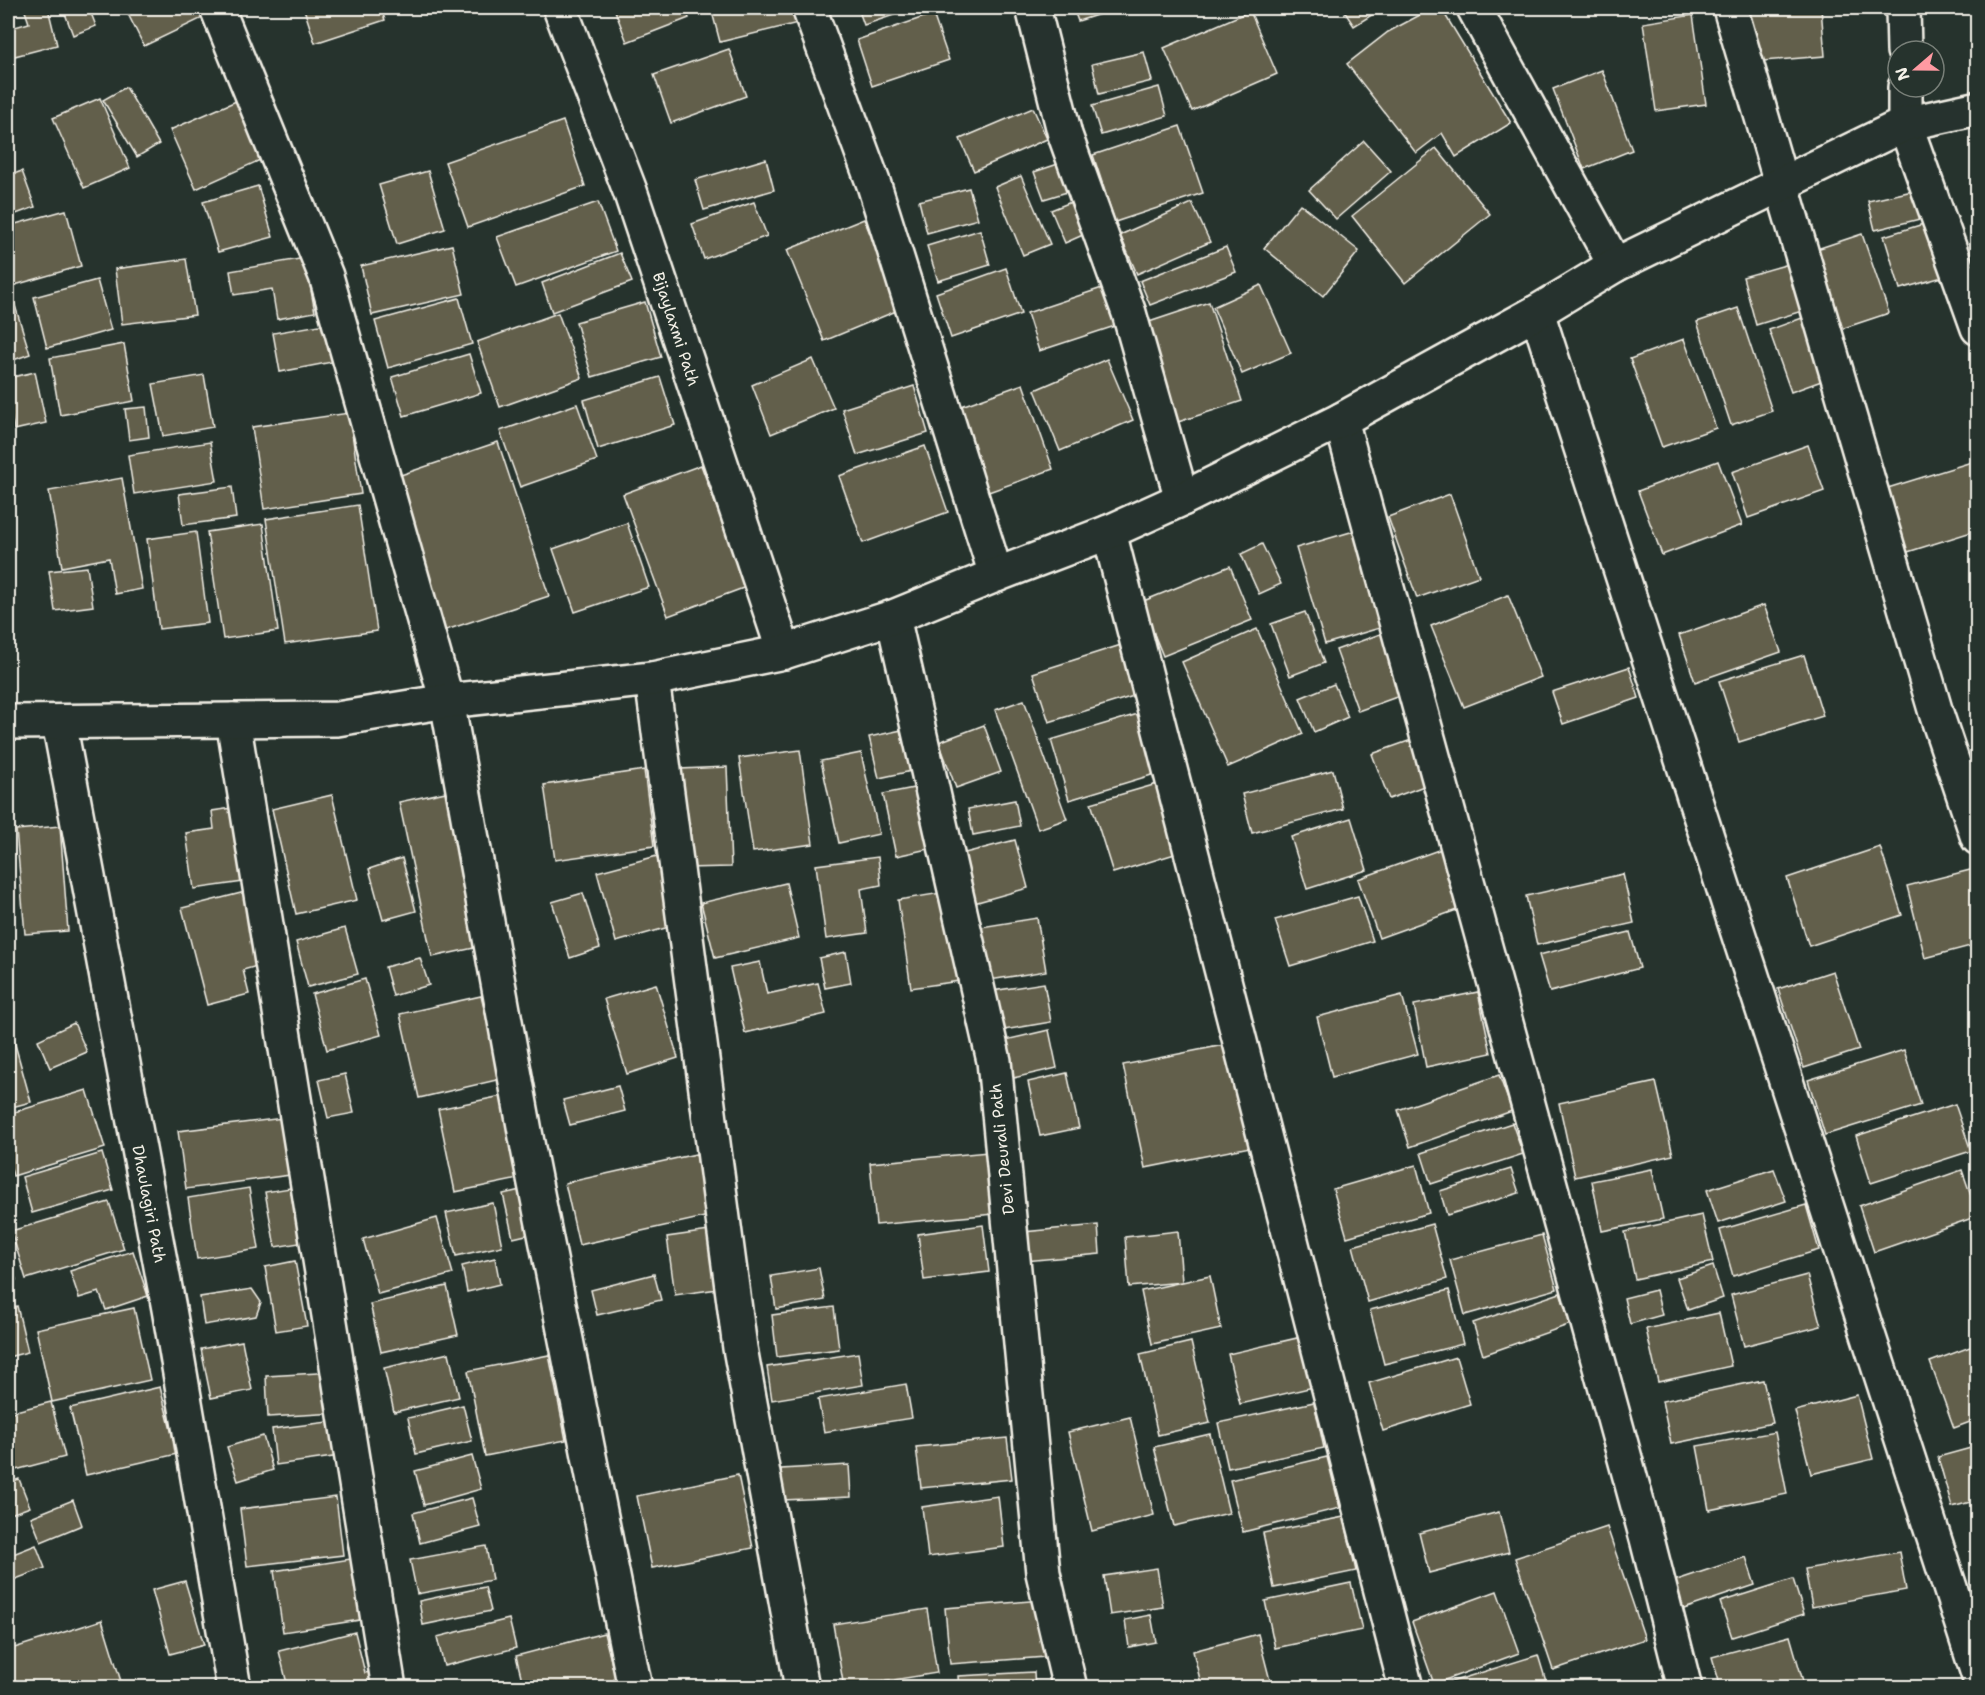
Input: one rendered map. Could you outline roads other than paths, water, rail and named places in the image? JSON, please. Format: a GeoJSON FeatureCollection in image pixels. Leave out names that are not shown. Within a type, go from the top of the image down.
{"type":"FeatureCollection","features":[{"type":"Feature","properties":{"kind":"street"},"geometry":{"type":"LineString","coordinates":[[217,8],[326,276],[447,701],[528,1148],[635,1688]]}},
{"type":"Feature","properties":{"kind":"street","name":"Bijaylaxmi Path"},"geometry":{"type":"LineString","coordinates":[[560,8],[630,191],[784,652]]}},
{"type":"Feature","properties":{"kind":"street"},"geometry":{"type":"LineString","coordinates":[[809,8],[873,185],[996,575]]}},
{"type":"Feature","properties":{"kind":"street"},"geometry":{"type":"LineString","coordinates":[[1032,8],[1065,135],[1128,313],[1182,499]]}},
{"type":"Feature","properties":{"kind":"street"},"geometry":{"type":"LineString","coordinates":[[1473,8],[1615,264]]}},
{"type":"Feature","properties":{"kind":"street"},"geometry":{"type":"LineString","coordinates":[[1730,8],[1936,713],[1977,838]]}},
{"type":"Feature","properties":{"kind":"street"},"geometry":{"type":"LineString","coordinates":[[1903,8],[1904,39]]}},
{"type":"Feature","properties":{"kind":"street"},"geometry":{"type":"LineString","coordinates":[[1905,99],[1905,124],[1977,328]]}},
{"type":"Feature","properties":{"kind":"street"},"geometry":{"type":"LineString","coordinates":[[8,722],[337,719],[447,701],[652,679],[784,652],[893,617],[1109,531],[1182,499],[1341,420],[1537,312],[1615,264],[1905,124],[1977,108]]}},
{"type":"Feature","properties":{"kind":"street"},"geometry":{"type":"LineString","coordinates":[[1537,312],[1977,1674]]}},
{"type":"Feature","properties":{"kind":"street"},"geometry":{"type":"LineString","coordinates":[[1341,420],[1647,1539],[1685,1688]]}},
{"type":"Feature","properties":{"kind":"street"},"geometry":{"type":"LineString","coordinates":[[1109,531],[1406,1688]]}},
{"type":"Feature","properties":{"kind":"street","name":"Devi Deurali Path"},"geometry":{"type":"LineString","coordinates":[[893,617],[994,1061],[1043,1573],[1070,1688]]}},
{"type":"Feature","properties":{"kind":"street"},"geometry":{"type":"LineString","coordinates":[[652,679],[740,1348],[802,1688]]}},
{"type":"Feature","properties":{"kind":"street"},"geometry":{"type":"LineString","coordinates":[[233,720],[388,1688]]}},
{"type":"Feature","properties":{"kind":"street","name":"Dhaulagiri Path"},"geometry":{"type":"LineString","coordinates":[[59,722],[169,1309],[234,1688]]}}]}
